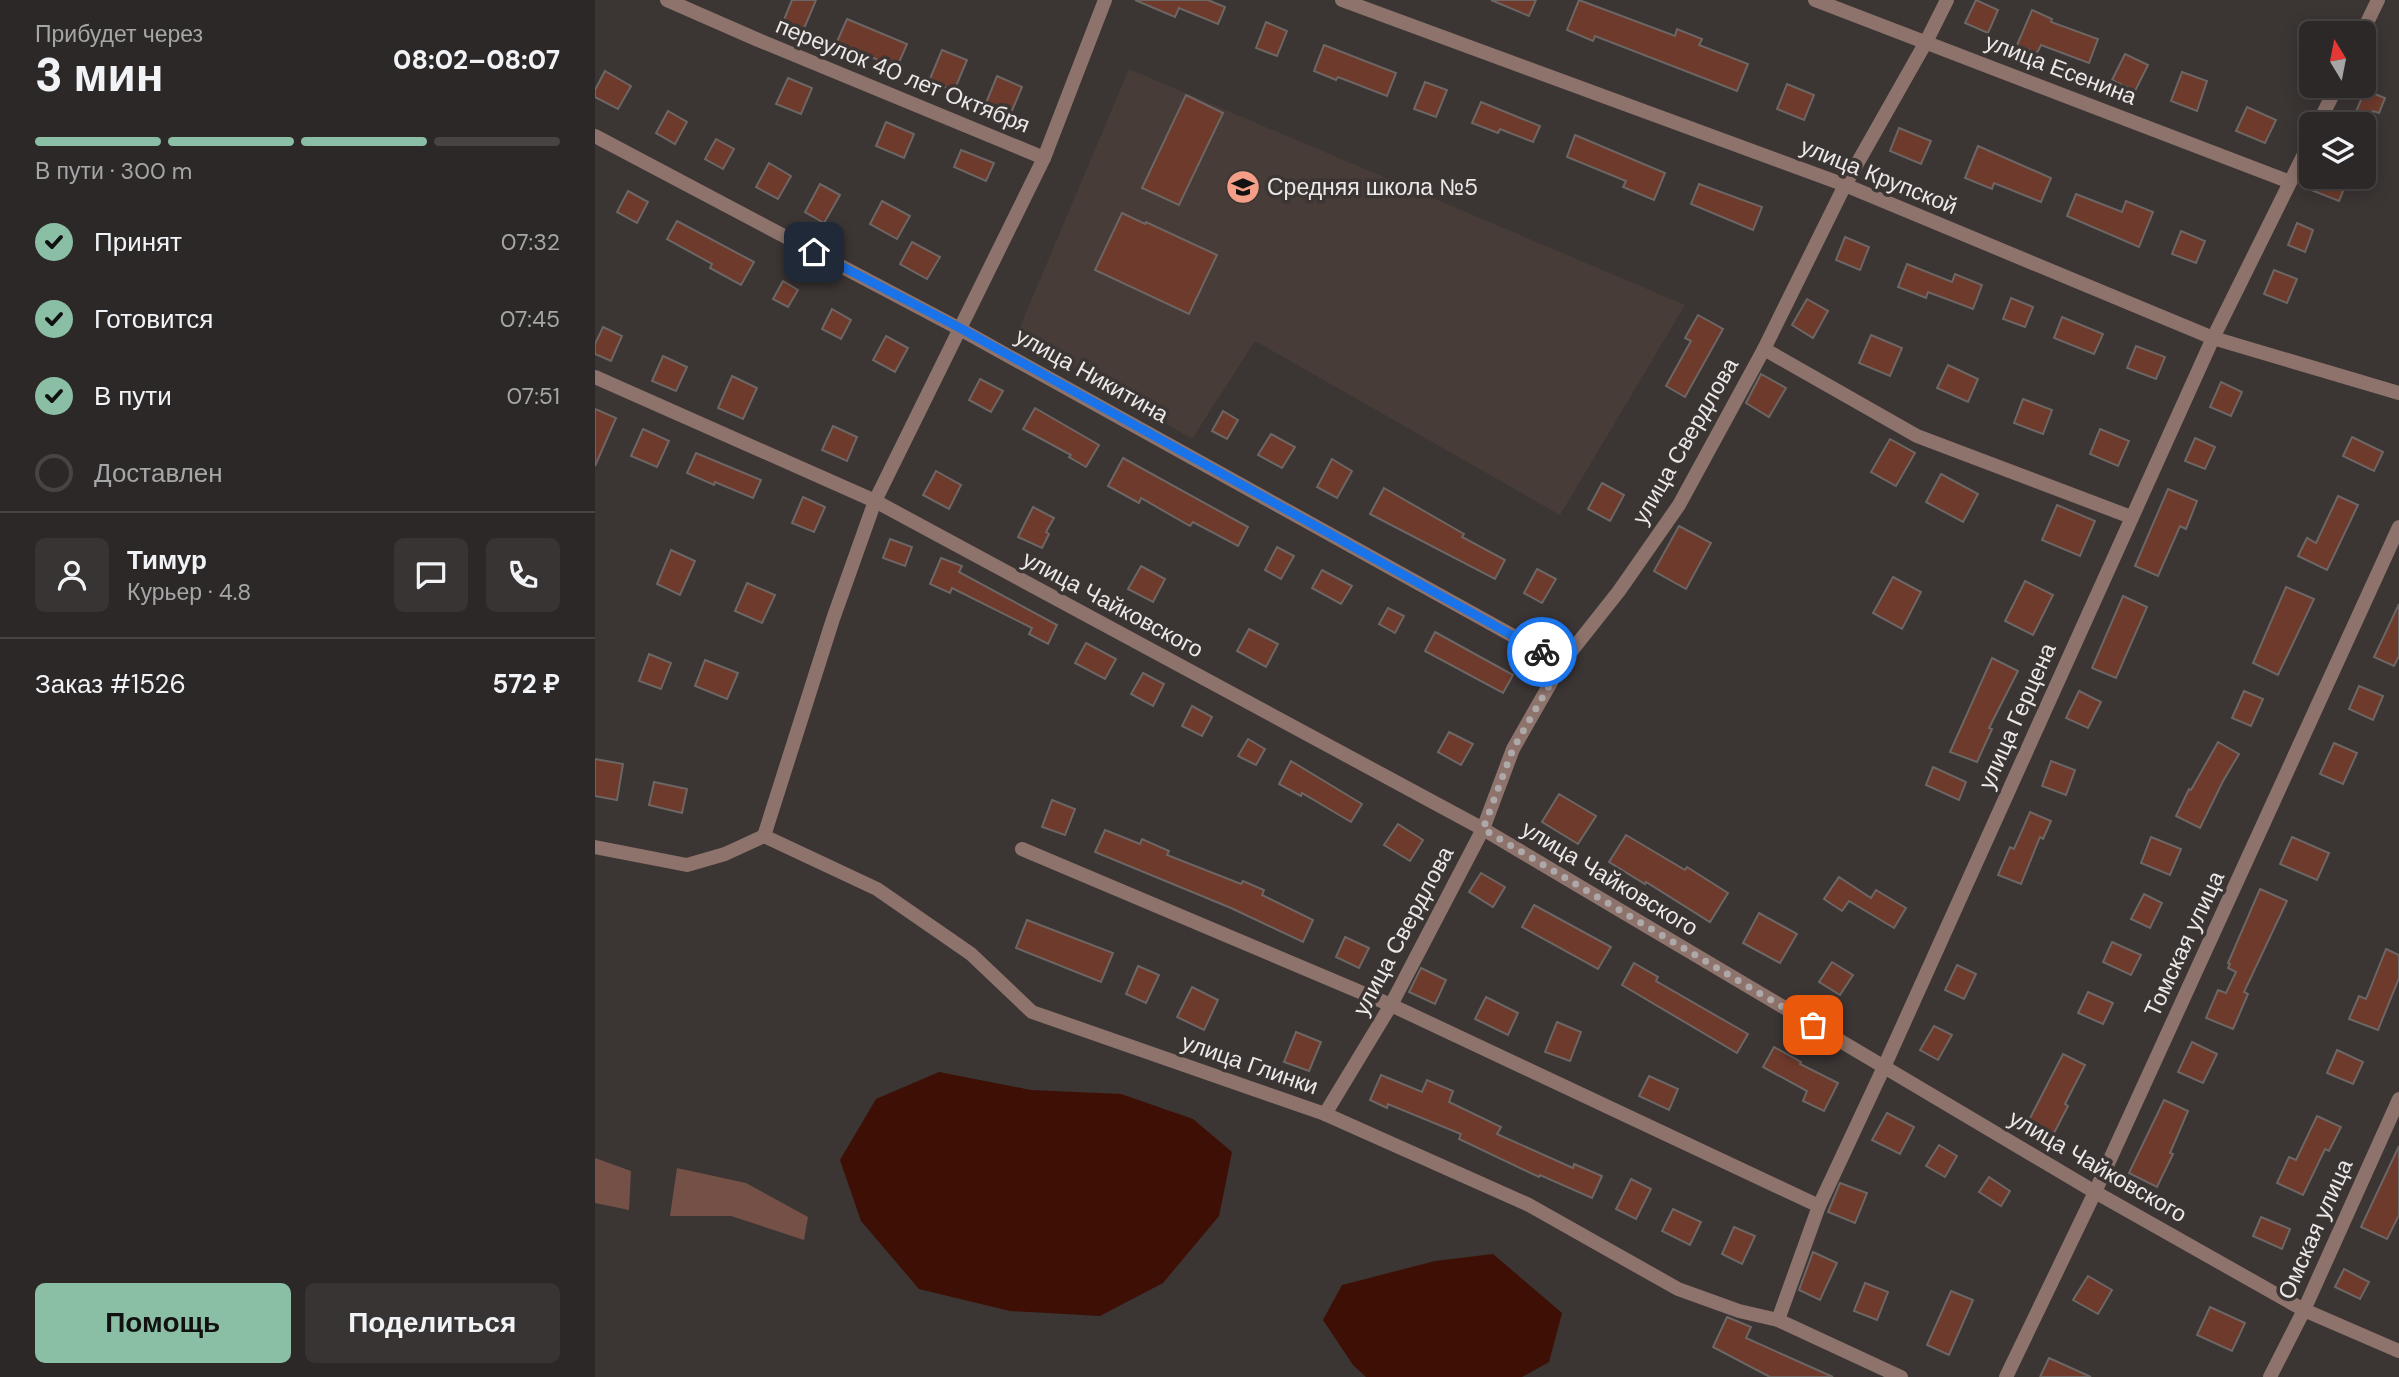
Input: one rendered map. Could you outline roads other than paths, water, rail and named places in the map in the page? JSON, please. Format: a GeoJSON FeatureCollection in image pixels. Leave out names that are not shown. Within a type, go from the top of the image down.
{"type":"FeatureCollection","features":[{"type":"Feature","properties":{"kind":"street","name":"переулок 40 лет Октября"},"geometry":{"type":"LineString","coordinates":[[667,0],[1044,158]]}},
{"type":"Feature","properties":{"kind":"street"},"geometry":{"type":"LineString","coordinates":[[595,847],[687,865],[725,854],[764,836],[833,619],[875,501],[1044,158],[1105,0]]}},
{"type":"Feature","properties":{"kind":"street","name":"улица Крупской"},"geometry":{"type":"LineString","coordinates":[[1342,0],[1845,185],[2213,338],[2399,393]]}},
{"type":"Feature","properties":{"kind":"street","name":"улица Есенина"},"geometry":{"type":"LineString","coordinates":[[1815,0],[2290,181]]}},
{"type":"Feature","properties":{"kind":"street","name":"улица Свердлова"},"geometry":{"type":"LineString","coordinates":[[1325,1114],[1391,1005],[1483,829],[1513,749],[1562,663],[1619,591],[1679,506],[1764,349],[1845,185],[1947,0]]}},
{"type":"Feature","properties":{"kind":"street"},"geometry":{"type":"LineString","coordinates":[[2368,21],[2378,0]]}},
{"type":"Feature","properties":{"kind":"street","name":"улица Никитина"},"geometry":{"type":"LineString","coordinates":[[595,136],[960,328],[1562,663]]}},
{"type":"Feature","properties":{"kind":"street","name":"улица Герцена"},"geometry":{"type":"LineString","coordinates":[[1778,1320],[1819,1206],[2213,338],[2299,163]]}},
{"type":"Feature","properties":{"kind":"street"},"geometry":{"type":"LineString","coordinates":[[1764,349],[1917,436],[2131,517]]}},
{"type":"Feature","properties":{"kind":"street","name":"улица Чайковского"},"geometry":{"type":"LineString","coordinates":[[595,377],[875,501],[1483,829],[2095,1192],[2304,1310],[2399,1351]]}},
{"type":"Feature","properties":{"kind":"street","name":"Томская улица"},"geometry":{"type":"LineString","coordinates":[[2006,1377],[2095,1192],[2399,527]]}},
{"type":"Feature","properties":{"kind":"street","name":"улица Глинки"},"geometry":{"type":"LineString","coordinates":[[764,836],[877,889],[971,954],[1032,1012],[1325,1114],[1528,1205],[1678,1289],[1739,1311],[1778,1320],[1901,1377]]}},
{"type":"Feature","properties":{"kind":"street"},"geometry":{"type":"LineString","coordinates":[[1022,849],[1391,1005],[1819,1206]]}},
{"type":"Feature","properties":{"kind":"street","name":"Омская улица"},"geometry":{"type":"LineString","coordinates":[[2270,1377],[2304,1310],[2399,1099]]}},
{"type":"Feature","properties":{"kind":"place","name":"Средняя школа №5"},"geometry":{"type":"Point","coordinates":[1243,187]}}]}
